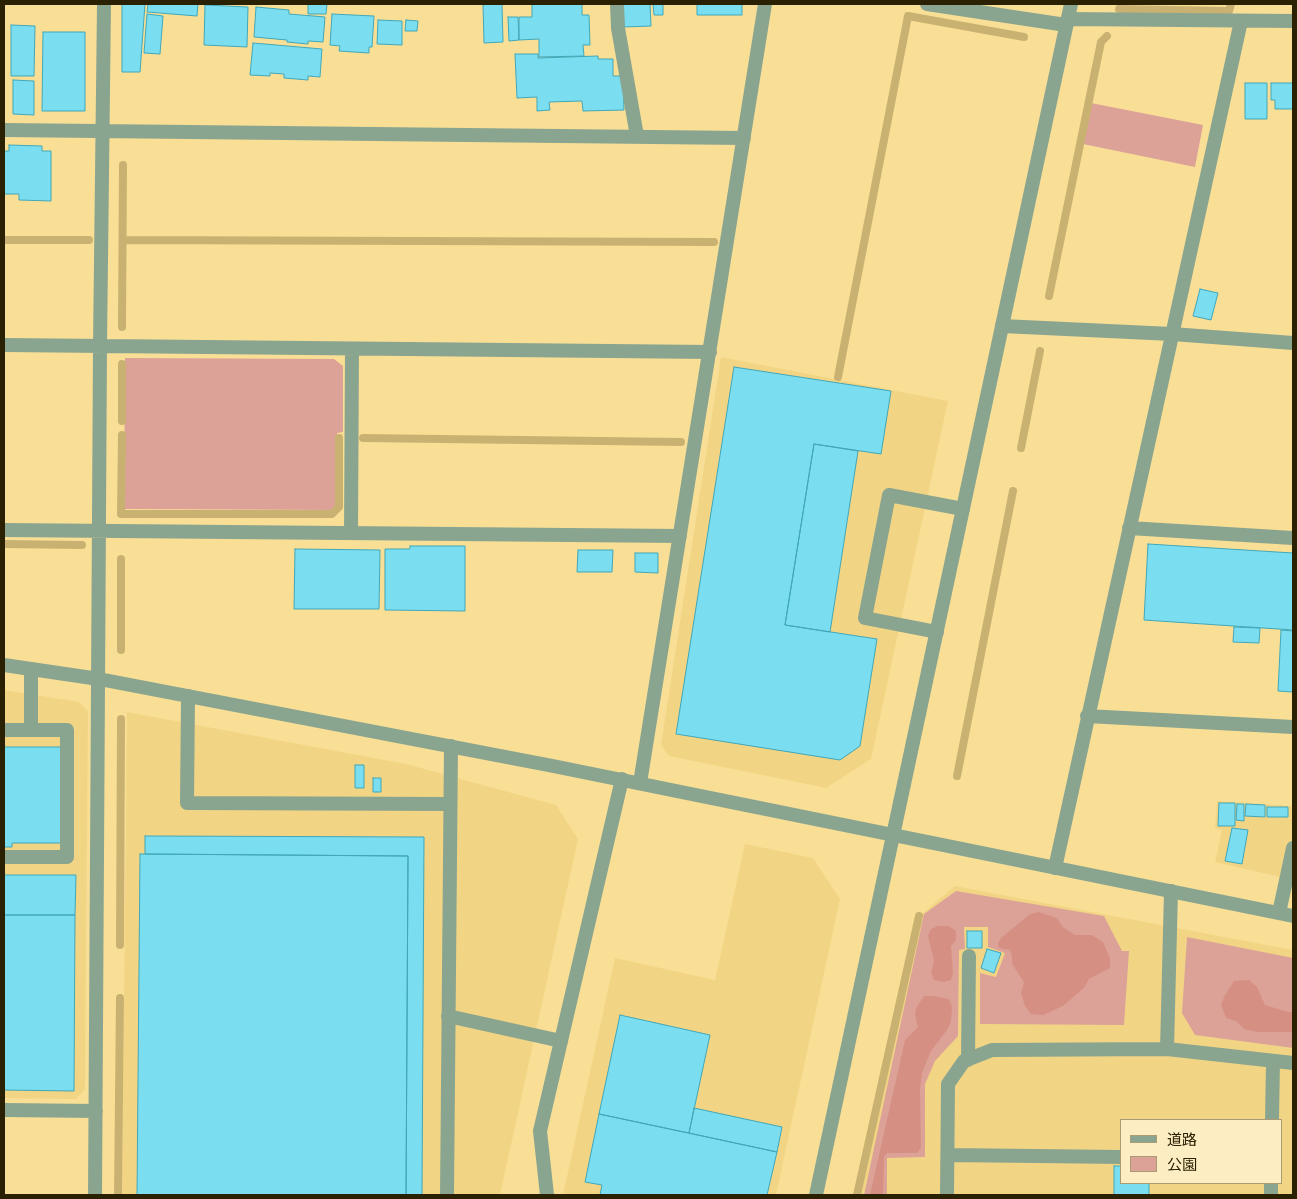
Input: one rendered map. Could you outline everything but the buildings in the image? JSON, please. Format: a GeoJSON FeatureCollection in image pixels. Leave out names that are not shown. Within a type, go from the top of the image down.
{"type":"FeatureCollection","features":[{"type":"Feature","properties":{"kind":"street"},"geometry":{"type":"LineString","coordinates":[[95,1195],[104,4]]}},
{"type":"Feature","properties":{"kind":"street"},"geometry":{"type":"LineString","coordinates":[[617,4],[618,28],[637,136]]}},
{"type":"Feature","properties":{"kind":"street"},"geometry":{"type":"LineString","coordinates":[[640,783],[765,4]]}},
{"type":"Feature","properties":{"kind":"street"},"geometry":{"type":"LineString","coordinates":[[927,4],[1067,22],[1293,21]]}},
{"type":"Feature","properties":{"kind":"street"},"geometry":{"type":"LineString","coordinates":[[816,1195],[1071,4]]}},
{"type":"Feature","properties":{"kind":"street"},"geometry":{"type":"LineString","coordinates":[[1055,868],[1241,21]]}},
{"type":"Feature","properties":{"kind":"street"},"geometry":{"type":"LineString","coordinates":[[4,130],[744,138]]}},
{"type":"Feature","properties":{"kind":"street"},"geometry":{"type":"LineString","coordinates":[[1002,326],[1172,334],[1293,343]]}},
{"type":"Feature","properties":{"kind":"street"},"geometry":{"type":"LineString","coordinates":[[4,345],[710,352]]}},
{"type":"Feature","properties":{"kind":"street"},"geometry":{"type":"LineString","coordinates":[[351,533],[352,349]]}},
{"type":"Feature","properties":{"kind":"street"},"geometry":{"type":"LineString","coordinates":[[936,632],[865,618],[889,495],[963,509]]}},
{"type":"Feature","properties":{"kind":"street"},"geometry":{"type":"LineString","coordinates":[[1129,528],[1293,538]]}},
{"type":"Feature","properties":{"kind":"street"},"geometry":{"type":"LineString","coordinates":[[4,530],[680,536]]}},
{"type":"Feature","properties":{"kind":"street"},"geometry":{"type":"LineString","coordinates":[[4,665],[99,678],[622,779],[893,836],[1293,916]]}},
{"type":"Feature","properties":{"kind":"street"},"geometry":{"type":"LineString","coordinates":[[31,669],[31,730]]}},
{"type":"Feature","properties":{"kind":"street"},"geometry":{"type":"LineString","coordinates":[[188,696],[187,803],[449,804]]}},
{"type":"Feature","properties":{"kind":"street"},"geometry":{"type":"LineString","coordinates":[[1087,716],[1293,727]]}},
{"type":"Feature","properties":{"kind":"street"},"geometry":{"type":"LineString","coordinates":[[4,730],[67,730],[67,857],[4,857]]}},
{"type":"Feature","properties":{"kind":"street"},"geometry":{"type":"LineString","coordinates":[[447,1195],[450,746]]}},
{"type":"Feature","properties":{"kind":"street"},"geometry":{"type":"LineString","coordinates":[[547,1195],[540,1131],[622,779]]}},
{"type":"Feature","properties":{"kind":"street"},"geometry":{"type":"LineString","coordinates":[[1279,913],[1293,848]]}},
{"type":"Feature","properties":{"kind":"street"},"geometry":{"type":"LineString","coordinates":[[1167,1049],[1171,892]]}},
{"type":"Feature","properties":{"kind":"street"},"geometry":{"type":"LineString","coordinates":[[968,1060],[969,956]]}},
{"type":"Feature","properties":{"kind":"street"},"geometry":{"type":"LineString","coordinates":[[448,1016],[561,1041]]}},
{"type":"Feature","properties":{"kind":"street"},"geometry":{"type":"LineString","coordinates":[[947,1195],[948,1084],[964,1061],[992,1050],[1167,1049],[1293,1063]]}},
{"type":"Feature","properties":{"kind":"street"},"geometry":{"type":"LineString","coordinates":[[1272,1119],[1273,1061]]}},
{"type":"Feature","properties":{"kind":"street"},"geometry":{"type":"LineString","coordinates":[[4,1110],[96,1111]]}},
{"type":"Feature","properties":{"kind":"street"},"geometry":{"type":"LineString","coordinates":[[948,1155],[1120,1157]]}},
{"type":"Feature","properties":{"kind":"shaded area"},"geometry":{"type":"Polygon","coordinates":[[[721,357],[948,401],[871,759],[826,788],[669,756],[661,745],[721,357]]]}},
{"type":"Feature","properties":{"kind":"shaded area"},"geometry":{"type":"Polygon","coordinates":[[[4,690],[79,702],[88,711],[85,1089],[76,1099],[4,1098],[4,690]]]}},
{"type":"Feature","properties":{"kind":"shaded area"},"geometry":{"type":"Polygon","coordinates":[[[127,712],[406,764],[556,805],[578,839],[500,1195],[122,1195],[127,712]]]}},
{"type":"Feature","properties":{"kind":"shaded area"},"geometry":{"type":"Polygon","coordinates":[[[1217,801],[1293,806],[1293,880],[1215,862],[1222,830],[1215,828],[1217,801]]]}},
{"type":"Feature","properties":{"kind":"shaded area"},"geometry":{"type":"Polygon","coordinates":[[[745,844],[813,858],[840,899],[776,1195],[563,1195],[615,958],[715,980],[745,844]]]}},
{"type":"Feature","properties":{"kind":"shaded area"},"geometry":{"type":"Polygon","coordinates":[[[955,886],[1293,950],[1293,1195],[861,1195],[923,913],[955,886]]]}},
{"type":"Feature","properties":{"kind":"shaded area"},"geometry":{"type":"Polygon","coordinates":[[[1039,912],[1057,918],[1063,927],[1075,935],[1092,935],[1103,942],[1110,958],[1110,968],[1089,979],[1084,988],[1063,1006],[1043,1015],[1031,1014],[1025,1006],[1021,993],[1024,982],[1012,964],[1010,950],[999,948],[998,943],[1001,938],[1030,914],[1039,912]]]}},
{"type":"Feature","properties":{"kind":"shaded area"},"geometry":{"type":"Polygon","coordinates":[[[938,926],[949,926],[956,931],[956,940],[951,946],[953,973],[951,980],[944,982],[934,980],[931,973],[934,961],[928,936],[931,929],[938,926]]]}},
{"type":"Feature","properties":{"kind":"shaded area"},"geometry":{"type":"Polygon","coordinates":[[[1249,980],[1257,987],[1265,1005],[1293,1012],[1293,1032],[1257,1032],[1244,1029],[1236,1021],[1226,1018],[1221,1005],[1225,995],[1234,981],[1249,980]]]}},
{"type":"Feature","properties":{"kind":"shaded area"},"geometry":{"type":"Polygon","coordinates":[[[924,996],[949,999],[952,1007],[951,1021],[947,1030],[931,1051],[922,1073],[920,1089],[921,1148],[917,1153],[887,1153],[884,1157],[883,1195],[870,1195],[905,1040],[918,1027],[915,1014],[916,1008],[924,996]]]}},
{"type":"Feature","properties":{"kind":"green space"},"geometry":{"type":"Polygon","coordinates":[[[1091,103],[1203,125],[1195,167],[1083,144],[1091,103]]]}},
{"type":"Feature","properties":{"kind":"green space"},"geometry":{"type":"Polygon","coordinates":[[[125,358],[334,359],[343,366],[343,432],[337,433],[336,508],[334,510],[124,509],[125,358]]]}},
{"type":"Feature","properties":{"kind":"green space"},"geometry":{"type":"Polygon","coordinates":[[[956,891],[1104,916],[1122,951],[1129,951],[1124,1025],[980,1024],[980,973],[996,977],[1005,953],[988,947],[988,927],[964,927],[965,949],[959,950],[958,1036],[935,1061],[925,1084],[925,1157],[887,1158],[887,1195],[864,1195],[924,914],[956,891]]]}},
{"type":"Feature","properties":{"kind":"green space"},"geometry":{"type":"Polygon","coordinates":[[[1187,937],[1293,958],[1293,1048],[1195,1035],[1182,1013],[1187,937]]]}},
{"type":"Feature","properties":{"kind":"waterway"},"geometry":{"type":"LineString","coordinates":[[1119,9],[1229,11],[1231,4]]}},
{"type":"Feature","properties":{"kind":"waterway"},"geometry":{"type":"LineString","coordinates":[[838,377],[908,16],[1024,37]]}},
{"type":"Feature","properties":{"kind":"waterway"},"geometry":{"type":"LineString","coordinates":[[1049,296],[1101,42],[1107,36]]}},
{"type":"Feature","properties":{"kind":"waterway"},"geometry":{"type":"LineString","coordinates":[[122,327],[123,165]]}},
{"type":"Feature","properties":{"kind":"waterway"},"geometry":{"type":"LineString","coordinates":[[4,240],[89,240]]}},
{"type":"Feature","properties":{"kind":"waterway"},"geometry":{"type":"LineString","coordinates":[[123,240],[714,242]]}},
{"type":"Feature","properties":{"kind":"waterway"},"geometry":{"type":"LineString","coordinates":[[1021,448],[1040,351]]}},
{"type":"Feature","properties":{"kind":"waterway"},"geometry":{"type":"LineString","coordinates":[[122,364],[122,421]]}},
{"type":"Feature","properties":{"kind":"waterway"},"geometry":{"type":"LineString","coordinates":[[122,435],[121,514],[332,514],[339,507],[339,438]]}},
{"type":"Feature","properties":{"kind":"waterway"},"geometry":{"type":"LineString","coordinates":[[363,438],[681,442]]}},
{"type":"Feature","properties":{"kind":"waterway"},"geometry":{"type":"LineString","coordinates":[[957,776],[1013,491]]}},
{"type":"Feature","properties":{"kind":"waterway"},"geometry":{"type":"LineString","coordinates":[[4,544],[82,545]]}},
{"type":"Feature","properties":{"kind":"waterway"},"geometry":{"type":"LineString","coordinates":[[121,559],[121,650]]}},
{"type":"Feature","properties":{"kind":"waterway"},"geometry":{"type":"LineString","coordinates":[[120,945],[121,719]]}},
{"type":"Feature","properties":{"kind":"waterway"},"geometry":{"type":"LineString","coordinates":[[857,1195],[919,916]]}},
{"type":"Feature","properties":{"kind":"waterway"},"geometry":{"type":"LineString","coordinates":[[118,1195],[120,998]]}}]}
